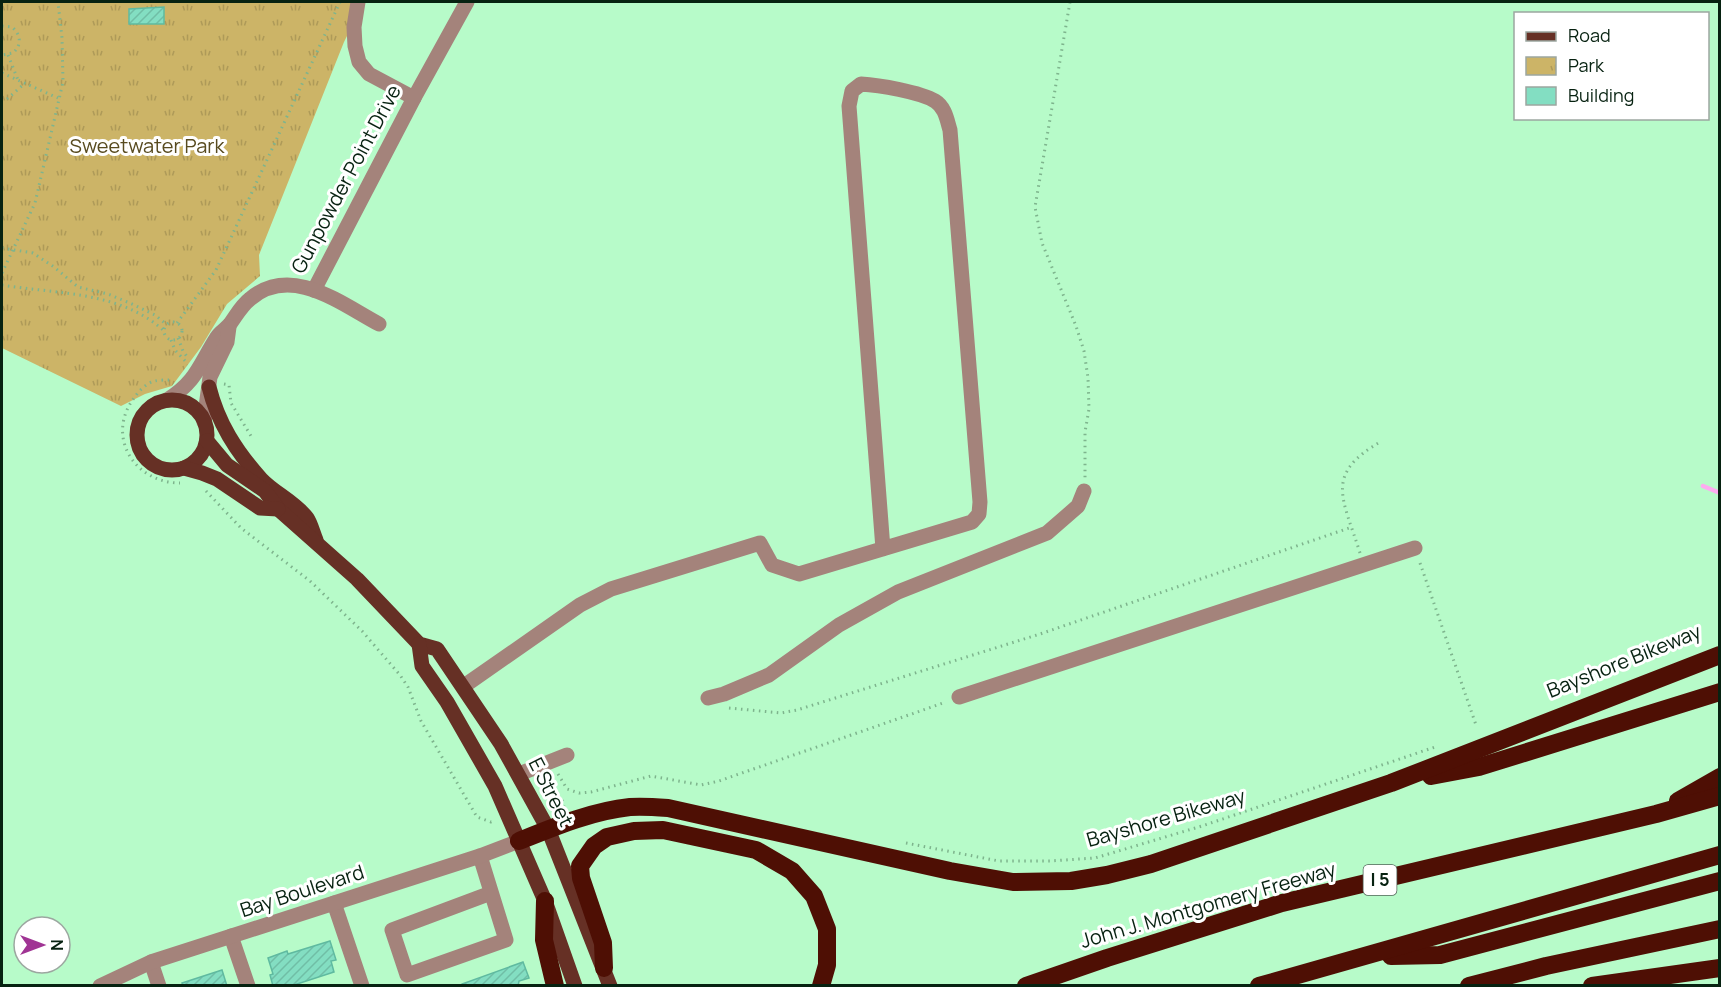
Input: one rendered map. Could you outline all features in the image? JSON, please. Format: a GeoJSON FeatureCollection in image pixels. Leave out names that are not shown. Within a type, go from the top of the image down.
{"type":"FeatureCollection","features":[{"type":"Feature","properties":{"kind":"highway"},"geometry":{"type":"LineString","coordinates":[[519,841],[592,815],[630,807],[668,808],[950,871],[1013,882],[1052,883],[1107,875],[1151,864],[1391,783],[1719,655]]}},
{"type":"Feature","properties":{"kind":"highway"},"geometry":{"type":"LineString","coordinates":[[1391,783],[1479,767],[1719,692]]}},
{"type":"Feature","properties":{"kind":"highway"},"geometry":{"type":"LineString","coordinates":[[1656,814],[1719,777]]}},
{"type":"Feature","properties":{"kind":"highway","name":"John J. Montgomery Freeway"},"geometry":{"type":"LineString","coordinates":[[1026,986],[1282,903],[1656,814],[1719,796]]}},
{"type":"Feature","properties":{"kind":"highway"},"geometry":{"type":"LineString","coordinates":[[607,977],[603,943],[581,878],[580,866],[594,846],[607,837],[634,831],[663,830],[756,850],[792,871],[814,896],[826,929],[827,964],[821,986]]}},
{"type":"Feature","properties":{"kind":"highway"},"geometry":{"type":"LineString","coordinates":[[1259,986],[1719,855]]}},
{"type":"Feature","properties":{"kind":"highway"},"geometry":{"type":"LineString","coordinates":[[1362,958],[1440,955],[1719,881]]}},
{"type":"Feature","properties":{"kind":"highway"},"geometry":{"type":"LineString","coordinates":[[545,901],[544,940],[555,986]]}},
{"type":"Feature","properties":{"kind":"highway"},"geometry":{"type":"LineString","coordinates":[[1469,986],[1546,966],[1719,929]]}},
{"type":"Feature","properties":{"kind":"highway"},"geometry":{"type":"LineString","coordinates":[[1592,986],[1719,968]]}},
{"type":"Feature","properties":{"kind":"main road"},"geometry":{"type":"LineString","coordinates":[[209,387],[221,425],[238,451],[262,481],[277,491],[308,519],[317,542]]}},
{"type":"Feature","properties":{"kind":"main road"},"geometry":{"type":"LineString","coordinates":[[167,400],[179,401],[190,405],[204,422],[207,441],[199,458],[185,475],[162,468],[143,455],[138,440],[139,425],[152,406],[167,400]]}},
{"type":"Feature","properties":{"kind":"main road","name":"E Street"},"geometry":{"type":"LineString","coordinates":[[207,441],[227,465],[265,491],[278,509],[357,579],[419,644],[437,649],[464,686],[519,774],[548,829],[607,977]]}},
{"type":"Feature","properties":{"kind":"main road","name":"E Street"},"geometry":{"type":"LineString","coordinates":[[185,475],[217,479],[260,508],[278,509]]}},
{"type":"Feature","properties":{"kind":"main road","name":"E Street"},"geometry":{"type":"LineString","coordinates":[[419,644],[422,666],[465,732],[495,786],[545,901],[575,986]]}},
{"type":"Feature","properties":{"kind":"street"},"geometry":{"type":"LineString","coordinates":[[358,2],[354,27],[358,62],[369,74],[414,98]]}},
{"type":"Feature","properties":{"kind":"street","name":"Gunpowder Point Drive"},"geometry":{"type":"LineString","coordinates":[[167,400],[184,390],[199,370],[218,334],[229,327],[248,300],[271,286],[301,285],[314,290],[467,2]]}},
{"type":"Feature","properties":{"kind":"street"},"geometry":{"type":"LineString","coordinates":[[464,686],[580,605],[611,589],[760,543],[772,565],[799,574],[883,549],[972,522],[979,514],[980,502],[950,130],[946,115],[937,102],[921,96],[861,84],[852,91],[849,106],[883,549]]}},
{"type":"Feature","properties":{"kind":"street"},"geometry":{"type":"LineString","coordinates":[[314,290],[379,324]]}},
{"type":"Feature","properties":{"kind":"street","name":"Gunpowder Point Drive"},"geometry":{"type":"LineString","coordinates":[[204,422],[210,377],[227,342],[229,327]]}},
{"type":"Feature","properties":{"kind":"street"},"geometry":{"type":"LineString","coordinates":[[708,698],[724,694],[769,675],[839,625],[898,592],[1047,533],[1078,507],[1084,491]]}},
{"type":"Feature","properties":{"kind":"street"},"geometry":{"type":"LineString","coordinates":[[959,697],[1415,548]]}},
{"type":"Feature","properties":{"kind":"street"},"geometry":{"type":"LineString","coordinates":[[519,774],[567,755]]}},
{"type":"Feature","properties":{"kind":"street","name":"Bay Boulevard"},"geometry":{"type":"LineString","coordinates":[[108,984],[151,962],[480,856],[519,841]]}},
{"type":"Feature","properties":{"kind":"street"},"geometry":{"type":"LineString","coordinates":[[480,856],[506,940],[409,980],[392,930],[491,893]]}},
{"type":"Feature","properties":{"kind":"street"},"geometry":{"type":"LineString","coordinates":[[334,903],[362,986]]}},
{"type":"Feature","properties":{"kind":"street"},"geometry":{"type":"LineString","coordinates":[[231,936],[248,986]]}},
{"type":"Feature","properties":{"kind":"street"},"geometry":{"type":"LineString","coordinates":[[151,962],[159,986]]}},
{"type":"Feature","properties":{"kind":"path"},"geometry":{"type":"LineString","coordinates":[[2,273],[35,203],[63,82],[63,38],[58,2]]}},
{"type":"Feature","properties":{"kind":"path"},"geometry":{"type":"LineString","coordinates":[[177,323],[216,270],[340,2]]}},
{"type":"Feature","properties":{"kind":"path"},"geometry":{"type":"LineString","coordinates":[[1070,2],[1035,207],[1042,243],[1076,326],[1087,369],[1089,409],[1085,432],[1084,491]]}},
{"type":"Feature","properties":{"kind":"path"},"geometry":{"type":"LineString","coordinates":[[2,26],[12,27],[19,35],[19,45],[13,53],[2,55]]}},
{"type":"Feature","properties":{"kind":"path"},"geometry":{"type":"LineString","coordinates":[[8,55],[18,80]]}},
{"type":"Feature","properties":{"kind":"path"},"geometry":{"type":"LineString","coordinates":[[2,73],[58,98]]}},
{"type":"Feature","properties":{"kind":"path"},"geometry":{"type":"LineString","coordinates":[[7,99],[25,83]]}},
{"type":"Feature","properties":{"kind":"path"},"geometry":{"type":"LineString","coordinates":[[2,248],[33,254],[54,267],[78,287],[108,294],[132,304],[155,315],[166,324]]}},
{"type":"Feature","properties":{"kind":"path"},"geometry":{"type":"LineString","coordinates":[[2,285],[68,293],[102,300],[144,317],[164,331]]}},
{"type":"Feature","properties":{"kind":"path"},"geometry":{"type":"LineString","coordinates":[[166,324],[177,323],[182,330],[178,338],[183,351],[189,357],[182,370]]}},
{"type":"Feature","properties":{"kind":"path"},"geometry":{"type":"LineString","coordinates":[[166,324],[164,331],[166,337],[178,338]]}},
{"type":"Feature","properties":{"kind":"path"},"geometry":{"type":"LineString","coordinates":[[171,339],[176,350],[187,363]]}},
{"type":"Feature","properties":{"kind":"path"},"geometry":{"type":"LineString","coordinates":[[176,378],[154,381],[141,389],[124,416],[123,431],[125,446],[131,459],[141,470],[167,483],[185,475]]}},
{"type":"Feature","properties":{"kind":"path"},"geometry":{"type":"LineString","coordinates":[[229,385],[231,403],[251,436]]}},
{"type":"Feature","properties":{"kind":"path"},"geometry":{"type":"LineString","coordinates":[[1364,565],[1342,489],[1344,473],[1353,460],[1382,441]]}},
{"type":"Feature","properties":{"kind":"path"},"geometry":{"type":"LineString","coordinates":[[197,487],[208,492],[241,528],[310,581],[362,631],[408,687],[421,721],[477,817],[491,822]]}},
{"type":"Feature","properties":{"kind":"path"},"geometry":{"type":"LineString","coordinates":[[721,708],[781,713],[797,710],[1040,634],[1352,527]]}},
{"type":"Feature","properties":{"kind":"path"},"geometry":{"type":"LineString","coordinates":[[1415,548],[1476,725]]}},
{"type":"Feature","properties":{"kind":"path"},"geometry":{"type":"LineString","coordinates":[[550,761],[567,789],[579,793],[651,776],[701,785],[719,781],[959,697]]}},
{"type":"Feature","properties":{"kind":"path","name":"Bayshore Bikeway"},"geometry":{"type":"LineString","coordinates":[[899,841],[999,861],[1095,858],[1202,826],[1438,746]]}},
{"type":"Feature","properties":{"kind":"path"},"geometry":{"type":"LineString","coordinates":[[562,800],[563,807],[574,805]]}},
{"type":"Feature","properties":{"kind":"green space","name":"Sweetwater Park"},"geometry":{"type":"Polygon","coordinates":[[[2,2],[364,2],[344,42],[259,255],[260,276],[227,304],[201,347],[172,386],[145,394],[121,406],[2,348],[2,2]]]}},
{"type":"Feature","properties":{"kind":"building"},"geometry":{"type":"Polygon","coordinates":[[[164,7],[164,24],[129,24],[129,9],[164,7]]]}},
{"type":"Feature","properties":{"kind":"building"},"geometry":{"type":"Polygon","coordinates":[[[330,941],[336,960],[331,961],[334,972],[291,986],[273,986],[270,975],[273,974],[268,958],[330,941]]]}},
{"type":"Feature","properties":{"kind":"building"},"geometry":{"type":"Polygon","coordinates":[[[523,962],[529,978],[519,981],[518,986],[462,986],[462,984],[523,962]]]}},
{"type":"Feature","properties":{"kind":"building"},"geometry":{"type":"Polygon","coordinates":[[[222,970],[227,986],[183,986],[182,983],[222,970]]]}},
{"type":"Feature","properties":{"kind":"waterway"},"geometry":{"type":"LineString","coordinates":[[1703,486],[1720,493]]}}]}
